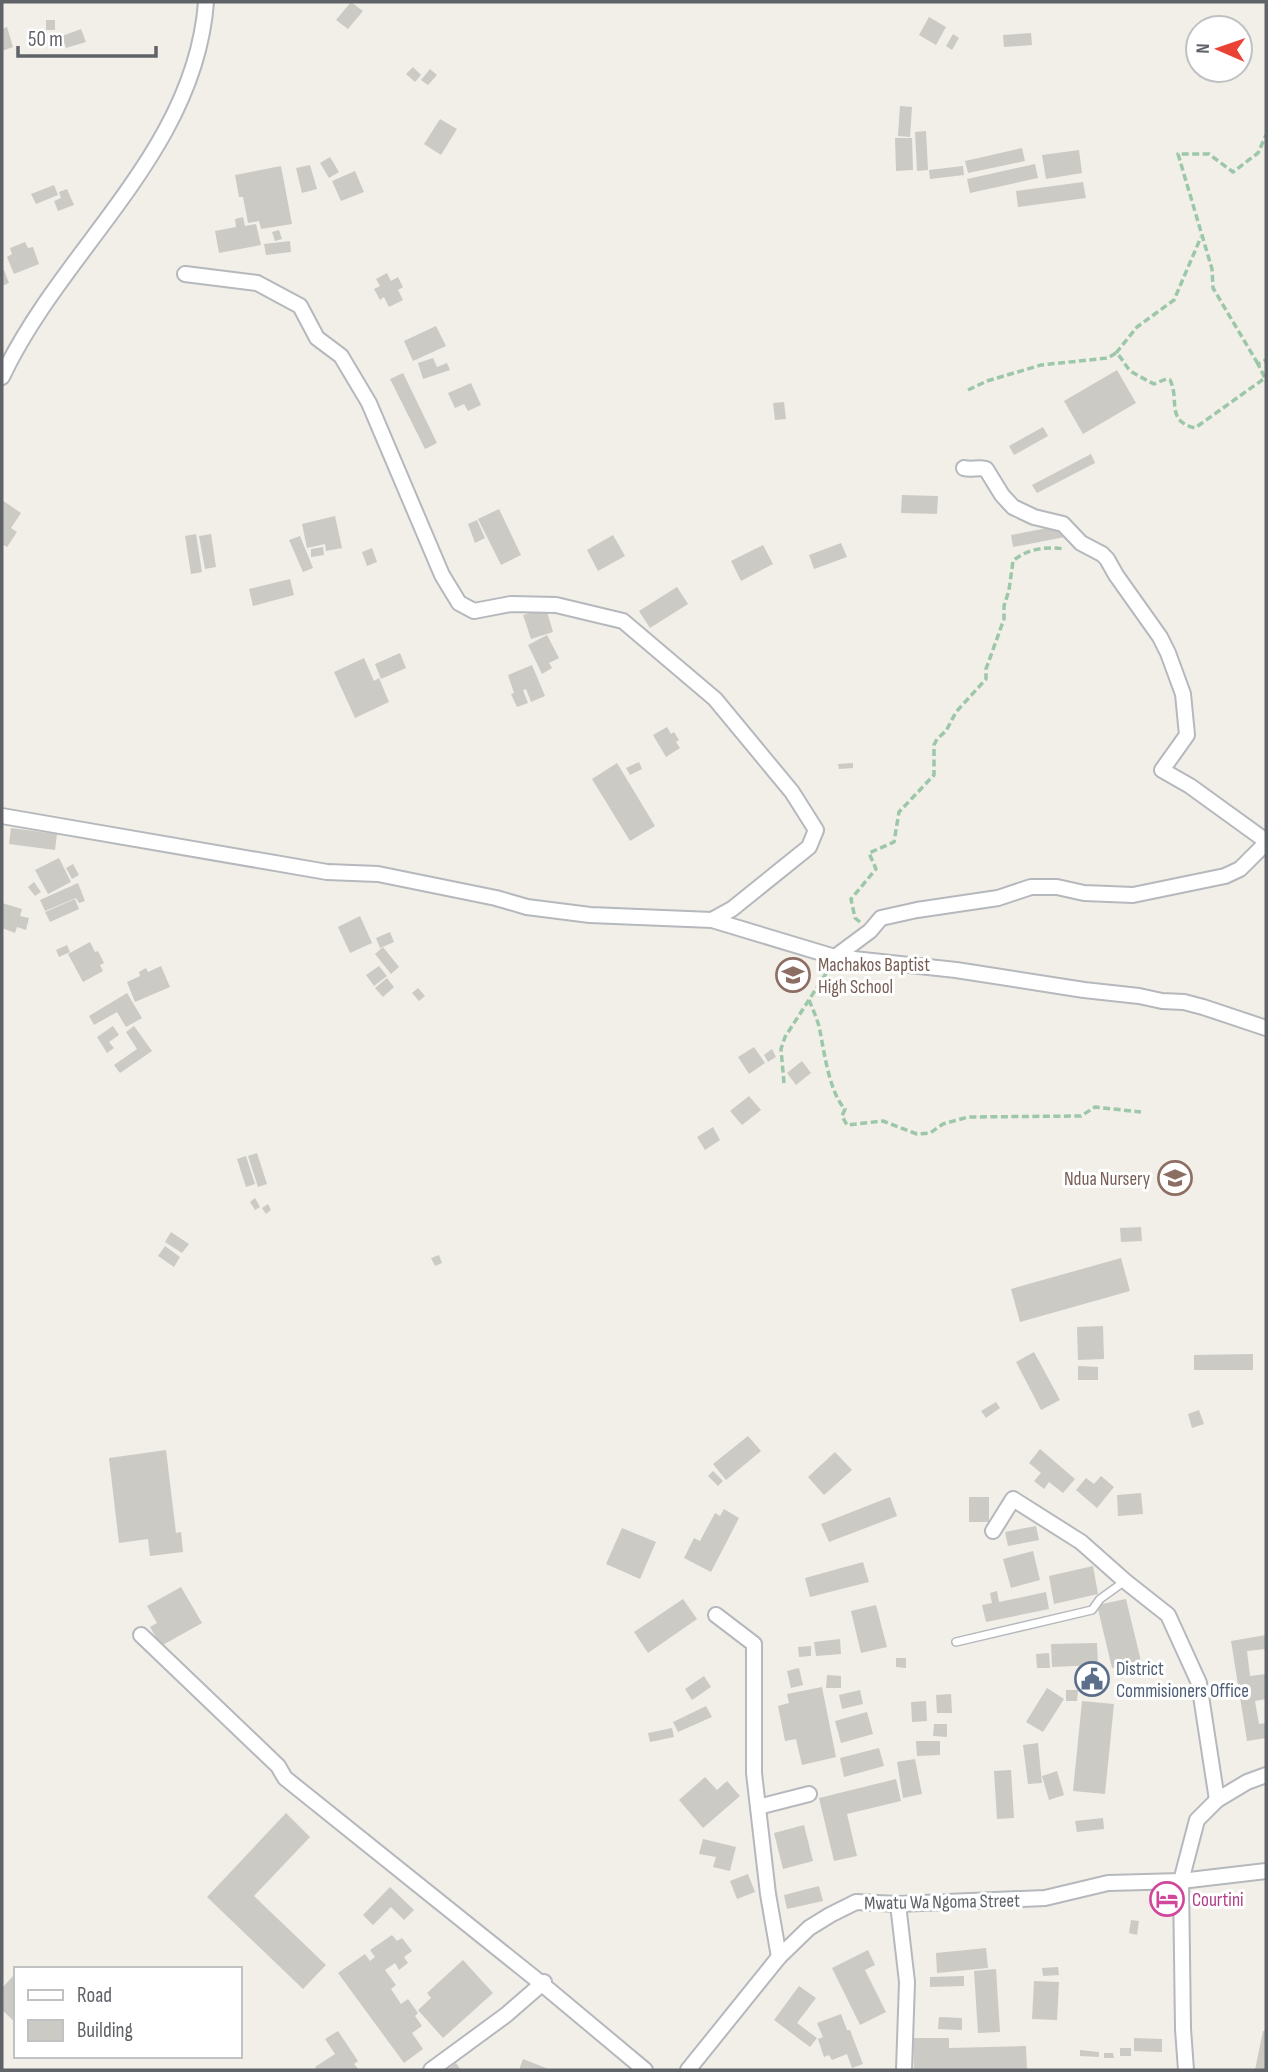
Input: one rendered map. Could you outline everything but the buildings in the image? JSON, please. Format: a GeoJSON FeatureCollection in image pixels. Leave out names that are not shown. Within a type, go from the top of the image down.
{"type":"FeatureCollection","features":[{"type":"Feature","properties":{"kind":"street"},"geometry":{"type":"LineString","coordinates":[[2,377],[13,354],[49,298],[113,212],[156,146],[178,105],[197,55],[206,2]]}},
{"type":"Feature","properties":{"kind":"street"},"geometry":{"type":"LineString","coordinates":[[185,274],[257,283],[300,306],[317,338],[341,356],[369,403],[442,575],[459,603],[474,611],[511,604],[555,604],[623,621],[715,699],[745,734],[792,792],[816,830],[809,847],[732,909],[712,920]]}},
{"type":"Feature","properties":{"kind":"street"},"geometry":{"type":"LineString","coordinates":[[835,957],[870,931],[881,918],[998,898],[1031,887],[1133,895],[1225,876],[1240,869],[1266,842],[1190,786],[1162,770],[1187,736],[1183,694],[1160,637],[1107,559],[1081,543],[1063,524],[1034,517],[1013,507],[986,469],[964,468]]}},
{"type":"Feature","properties":{"kind":"street"},"geometry":{"type":"LineString","coordinates":[[2,816],[327,872],[378,874],[527,907],[590,915],[712,920],[835,957],[956,970],[1184,1002],[1266,1028]]}},
{"type":"Feature","properties":{"kind":"street"},"geometry":{"type":"LineString","coordinates":[[993,1531],[1013,1499],[1081,1542],[1168,1615],[1199,1683],[1217,1800]]}},
{"type":"Feature","properties":{"kind":"street"},"geometry":{"type":"LineString","coordinates":[[716,1615],[754,1644],[754,1773],[768,1894],[779,1956]]}},
{"type":"Feature","properties":{"kind":"street"},"geometry":{"type":"LineString","coordinates":[[141,1635],[278,1766],[285,1778],[543,1983],[645,2070]]}},
{"type":"Feature","properties":{"kind":"street"},"geometry":{"type":"LineString","coordinates":[[1186,2070],[1181,1881],[1197,1820],[1217,1800],[1247,1782],[1266,1775]]}},
{"type":"Feature","properties":{"kind":"street"},"geometry":{"type":"LineString","coordinates":[[758,1807],[809,1794]]}},
{"type":"Feature","properties":{"kind":"street","name":"Mwatu Wa Ngoma Street"},"geometry":{"type":"LineString","coordinates":[[688,2070],[779,1956],[809,1928],[856,1902],[898,1904],[1045,1898],[1108,1883],[1181,1881],[1266,1871]]}},
{"type":"Feature","properties":{"kind":"street"},"geometry":{"type":"LineString","coordinates":[[898,1904],[907,1982],[904,2070]]}},
{"type":"Feature","properties":{"kind":"street"},"geometry":{"type":"LineString","coordinates":[[431,2070],[506,2015],[543,1983]]}},
{"type":"Feature","properties":{"kind":"lane"},"geometry":{"type":"LineString","coordinates":[[956,1642],[1092,1610],[1100,1599],[1125,1581]]}},
{"type":"Feature","properties":{"kind":"path"},"geometry":{"type":"LineString","coordinates":[[1116,353],[1129,370],[1154,384],[1170,380],[1173,384],[1174,408],[1178,419],[1195,428],[1265,378],[1213,288],[1212,269],[1178,154],[1209,154],[1233,172],[1258,153],[1266,135]]}},
{"type":"Feature","properties":{"kind":"path"},"geometry":{"type":"LineString","coordinates":[[968,390],[987,381],[1041,365],[1108,358],[1116,353],[1136,327],[1174,300],[1202,235]]}},
{"type":"Feature","properties":{"kind":"path"},"geometry":{"type":"LineString","coordinates":[[1258,364],[1266,360]]}},
{"type":"Feature","properties":{"kind":"path"},"geometry":{"type":"LineString","coordinates":[[870,931],[855,918],[851,899],[876,869],[869,853],[894,842],[899,812],[934,775],[934,745],[937,739],[946,731],[956,712],[986,679],[986,669],[1004,619],[1013,561],[1022,554],[1043,548],[1071,549]]}},
{"type":"Feature","properties":{"kind":"path"},"geometry":{"type":"LineString","coordinates":[[784,1083],[781,1049],[785,1037],[835,957]]}},
{"type":"Feature","properties":{"kind":"path"},"geometry":{"type":"LineString","coordinates":[[809,1000],[820,1029],[833,1087],[838,1102],[845,1108],[842,1115],[847,1125],[883,1121],[917,1134],[930,1132],[943,1124],[968,1116],[1081,1116],[1095,1107],[1141,1112]]}},
{"type":"Feature","properties":{"kind":"place","name":"Machakos Baptist High School"},"geometry":{"type":"Point","coordinates":[793,975]}},
{"type":"Feature","properties":{"kind":"place","name":"Ndua Nursery"},"geometry":{"type":"Point","coordinates":[1175,1178]}},
{"type":"Feature","properties":{"kind":"place","name":"District Commisioners Office"},"geometry":{"type":"Point","coordinates":[1092,1679]}},
{"type":"Feature","properties":{"kind":"place","name":"Courtini"},"geometry":{"type":"Point","coordinates":[1167,1899]}}]}
